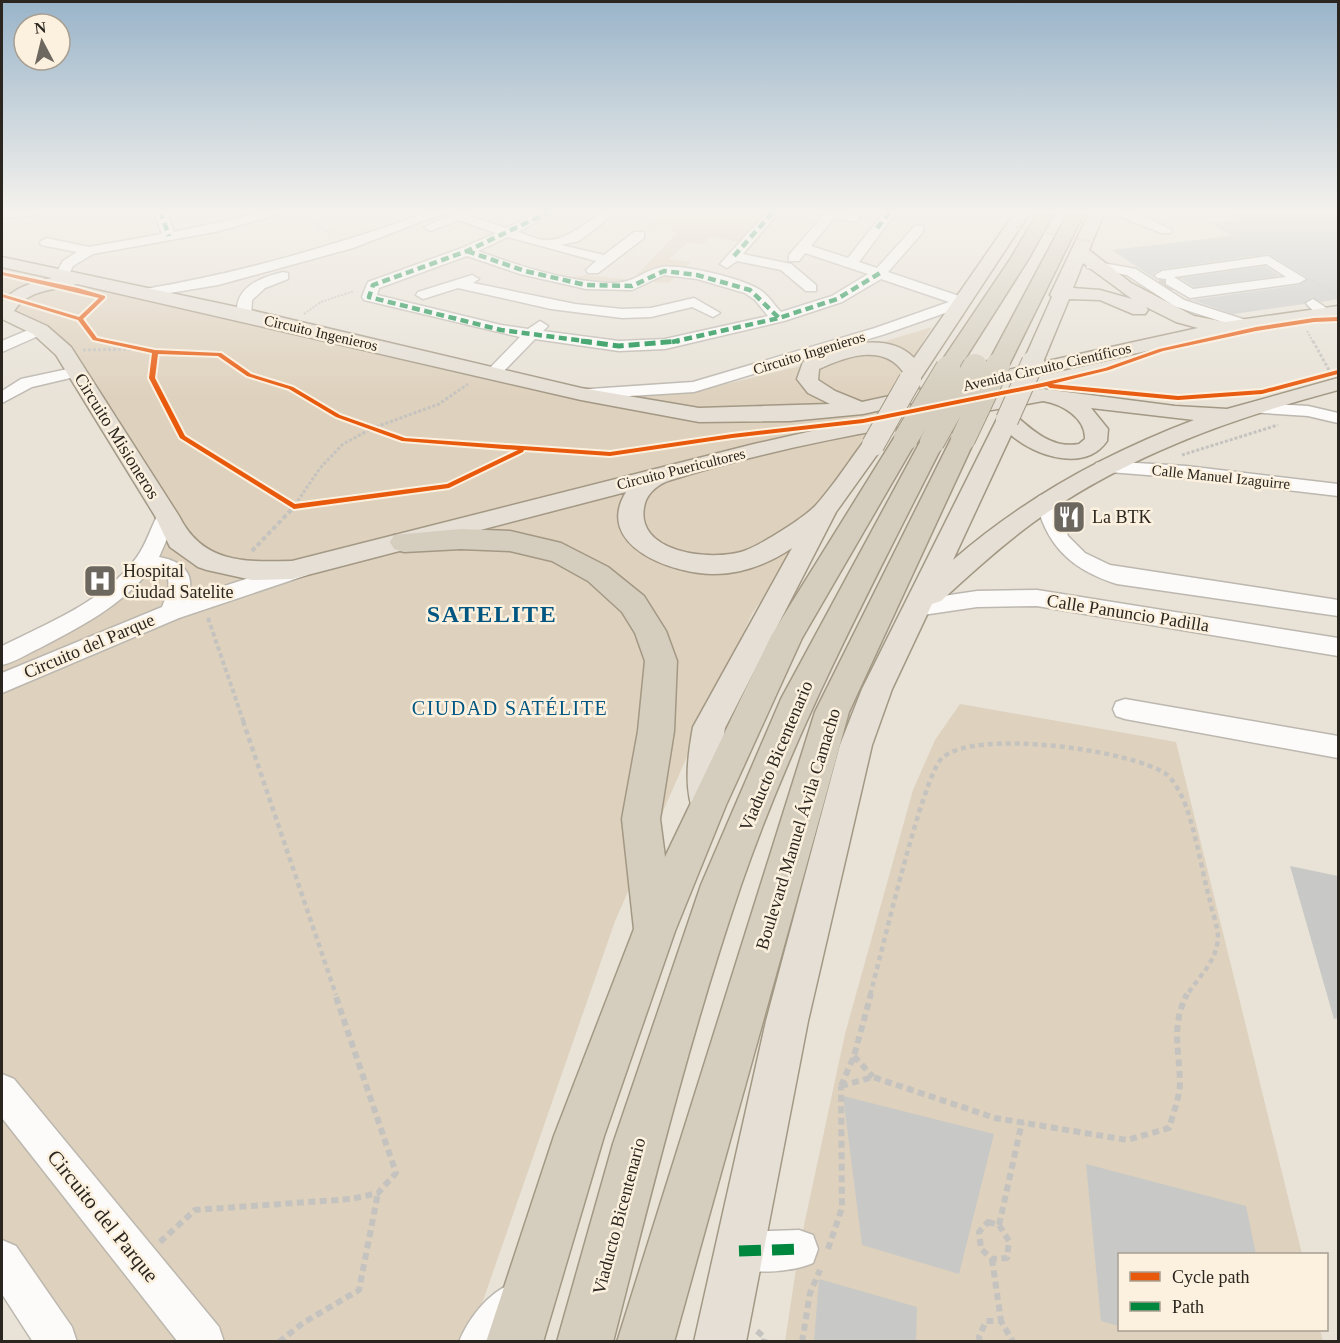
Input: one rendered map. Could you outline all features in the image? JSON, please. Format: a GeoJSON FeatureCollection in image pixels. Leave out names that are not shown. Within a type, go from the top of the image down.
{"type":"FeatureCollection","features":[{"type":"Feature","properties":{"kind":"highway","name":"Boulevard Manuel Ávila Camacho"},"geometry":{"type":"LineString","coordinates":[[645,1341],[832,712],[933,440],[948,368],[1010,274]]}},
{"type":"Feature","properties":{"kind":"highway","name":"Viaducto Bicentenario"},"geometry":{"type":"LineString","coordinates":[[585,1341],[638,1144],[721,885],[798,699],[933,440],[986,366],[1031,274]]}},
{"type":"Feature","properties":{"kind":"highway"},"geometry":{"type":"LineString","coordinates":[[986,366],[1040,274]]}},
{"type":"Feature","properties":{"kind":"highway","name":"Boulevard Manuel Ávila Camacho"},"geometry":{"type":"LineString","coordinates":[[514,1341],[579,1136],[654,931],[707,805],[787,636],[933,440]]}},
{"type":"Feature","properties":{"kind":"highway"},"geometry":{"type":"LineString","coordinates":[[404,542],[460,539],[510,541],[561,553],[598,574],[633,604],[650,631],[662,661],[660,695],[641,819],[654,931]]}},
{"type":"Feature","properties":{"kind":"main road"},"geometry":{"type":"LineString","coordinates":[[55,274],[246,315]]}},
{"type":"Feature","properties":{"kind":"main road","name":"Boulevard Manuel Ávila Camacho"},"geometry":{"type":"LineString","coordinates":[[707,805],[704,758],[709,727],[825,510],[873,446],[912,376],[982,274]]}},
{"type":"Feature","properties":{"kind":"main road","name":"Boulevard Manuel Ávila Camacho"},"geometry":{"type":"LineString","coordinates":[[720,1341],[787,1021],[856,745],[877,689],[1007,420],[1059,295],[1071,274]]}},
{"type":"Feature","properties":{"kind":"main road"},"geometry":{"type":"LineString","coordinates":[[1107,274],[1179,316],[1236,325]]}},
{"type":"Feature","properties":{"kind":"main road"},"geometry":{"type":"LineString","coordinates":[[3,312],[28,291],[80,279]]}},
{"type":"Feature","properties":{"kind":"main road"},"geometry":{"type":"LineString","coordinates":[[1059,295],[1094,293],[1128,302],[1143,312],[1151,323],[1158,342]]}},
{"type":"Feature","properties":{"kind":"main road","name":"Avenida Circuito Científicos"},"geometry":{"type":"LineString","coordinates":[[863,408],[1236,325],[1326,309]]}},
{"type":"Feature","properties":{"kind":"main road","name":"Circuito Misioneros"},"geometry":{"type":"LineString","coordinates":[[3,312],[40,330],[64,351],[167,516]]}},
{"type":"Feature","properties":{"kind":"main road","name":"Circuito Ingenieros"},"geometry":{"type":"LineString","coordinates":[[246,315],[581,394],[699,415],[790,414],[863,408]]}},
{"type":"Feature","properties":{"kind":"main road"},"geometry":{"type":"LineString","coordinates":[[863,408],[818,391],[807,379],[810,366],[865,349],[881,348],[904,356],[912,376]]}},
{"type":"Feature","properties":{"kind":"main road"},"geometry":{"type":"LineString","coordinates":[[916,608],[976,551],[1046,500],[1103,467],[1225,415],[1256,408],[1332,377]]}},
{"type":"Feature","properties":{"kind":"main road"},"geometry":{"type":"LineString","coordinates":[[1007,420],[1021,436],[1040,447],[1068,453],[1090,447],[1099,434],[1096,424],[1078,408],[1055,395]]}},
{"type":"Feature","properties":{"kind":"main road","name":"Circuito Puericultores"},"geometry":{"type":"LineString","coordinates":[[167,516],[178,541],[207,561],[233,569],[272,572],[313,566],[662,473],[861,427],[1055,395],[1175,413],[1225,415]]}},
{"type":"Feature","properties":{"kind":"main road"},"geometry":{"type":"LineString","coordinates":[[662,473],[638,491],[631,507],[630,521],[639,537],[656,551],[683,561],[715,565],[743,561],[768,551],[825,510]]}},
{"type":"Feature","properties":{"kind":"street"},"geometry":{"type":"LineString","coordinates":[[145,293],[218,281],[244,274]]}},
{"type":"Feature","properties":{"kind":"street","name":"Circuito Ingenieros"},"geometry":{"type":"LineString","coordinates":[[246,315],[242,306],[243,299],[249,291],[289,274]]}},
{"type":"Feature","properties":{"kind":"street"},"geometry":{"type":"LineString","coordinates":[[404,274],[373,285],[369,297],[425,313],[531,334],[619,346],[665,344],[779,318],[837,299],[879,274]]}},
{"type":"Feature","properties":{"kind":"street"},"geometry":{"type":"LineString","coordinates":[[535,274],[561,280],[628,287],[644,282],[658,274]]}},
{"type":"Feature","properties":{"kind":"street"},"geometry":{"type":"LineString","coordinates":[[680,274],[720,280],[757,294],[779,318]]}},
{"type":"Feature","properties":{"kind":"street"},"geometry":{"type":"LineString","coordinates":[[809,274],[811,288]]}},
{"type":"Feature","properties":{"kind":"street"},"geometry":{"type":"LineString","coordinates":[[882,274],[963,302]]}},
{"type":"Feature","properties":{"kind":"street"},"geometry":{"type":"LineString","coordinates":[[1135,274],[1167,286],[1231,281],[1252,285]]}},
{"type":"Feature","properties":{"kind":"street"},"geometry":{"type":"LineString","coordinates":[[1172,274],[1162,275],[1190,294],[1299,279],[1290,274]]}},
{"type":"Feature","properties":{"kind":"street"},"geometry":{"type":"LineString","coordinates":[[1167,286],[1224,276],[1226,274]]}},
{"type":"Feature","properties":{"kind":"street"},"geometry":{"type":"LineString","coordinates":[[423,295],[480,276]]}},
{"type":"Feature","properties":{"kind":"street"},"geometry":{"type":"LineString","coordinates":[[218,281],[209,291],[214,294],[228,295],[249,291]]}},
{"type":"Feature","properties":{"kind":"street"},"geometry":{"type":"LineString","coordinates":[[457,284],[561,306],[644,313],[694,302],[713,313]]}},
{"type":"Feature","properties":{"kind":"street"},"geometry":{"type":"LineString","coordinates":[[1167,286],[1179,303],[1236,325]]}},
{"type":"Feature","properties":{"kind":"street","name":"Circuito Ingenieros"},"geometry":{"type":"LineString","coordinates":[[581,394],[693,387],[880,331],[963,302]]}},
{"type":"Feature","properties":{"kind":"street"},"geometry":{"type":"LineString","coordinates":[[489,373],[561,306]]}},
{"type":"Feature","properties":{"kind":"street"},"geometry":{"type":"LineString","coordinates":[[2,347],[40,330]]}},
{"type":"Feature","properties":{"kind":"street"},"geometry":{"type":"LineString","coordinates":[[2,398],[27,383],[77,372]]}},
{"type":"Feature","properties":{"kind":"street"},"geometry":{"type":"LineString","coordinates":[[1256,408],[1308,411],[1338,418]]}},
{"type":"Feature","properties":{"kind":"street","name":"Calle Manuel Izaguirre"},"geometry":{"type":"LineString","coordinates":[[1103,467],[1147,469],[1338,490]]}},
{"type":"Feature","properties":{"kind":"street","name":"Calle Panuncio Padilla"},"geometry":{"type":"LineString","coordinates":[[1046,500],[1049,520],[1066,548],[1077,559],[1096,569],[1117,576],[1338,608]]}},
{"type":"Feature","properties":{"kind":"street","name":"Circuito Misioneros"},"geometry":{"type":"LineString","coordinates":[[2,656],[100,603],[119,588],[145,562],[167,516]]}},
{"type":"Feature","properties":{"kind":"street"},"geometry":{"type":"LineString","coordinates":[[145,562],[168,566],[178,575],[180,589],[171,612]]}},
{"type":"Feature","properties":{"kind":"street","name":"Circuito del Parque"},"geometry":{"type":"LineString","coordinates":[[2,683],[171,612],[313,566]]}},
{"type":"Feature","properties":{"kind":"street"},"geometry":{"type":"LineString","coordinates":[[1117,576],[1124,612]]}},
{"type":"Feature","properties":{"kind":"street","name":"Calle Panuncio Padilla"},"geometry":{"type":"LineString","coordinates":[[916,608],[977,598],[1026,598],[1338,646]]}},
{"type":"Feature","properties":{"kind":"street"},"geometry":{"type":"LineString","coordinates":[[1125,709],[1338,747]]}},
{"type":"Feature","properties":{"kind":"street","name":"Circuito del Parque"},"geometry":{"type":"LineString","coordinates":[[2,1091],[204,1341]]}},
{"type":"Feature","properties":{"kind":"street"},"geometry":{"type":"LineString","coordinates":[[739,1251],[816,1255]]}},
{"type":"Feature","properties":{"kind":"street"},"geometry":{"type":"LineString","coordinates":[[2,1260],[57,1341]]}},
{"type":"Feature","properties":{"kind":"street"},"geometry":{"type":"LineString","coordinates":[[479,1341],[535,1275]]}},
{"type":"Feature","properties":{"kind":"path"},"geometry":{"type":"LineString","coordinates":[[289,325],[321,302],[373,285]]}},
{"type":"Feature","properties":{"kind":"path"},"geometry":{"type":"LineString","coordinates":[[1304,322],[1332,377]]}},
{"type":"Feature","properties":{"kind":"path"},"geometry":{"type":"LineString","coordinates":[[95,339],[142,350]]}},
{"type":"Feature","properties":{"kind":"path"},"geometry":{"type":"LineString","coordinates":[[64,351],[142,350]]}},
{"type":"Feature","properties":{"kind":"path"},"geometry":{"type":"LineString","coordinates":[[233,569],[294,507],[321,467],[343,444],[373,428],[439,404],[489,373]]}},
{"type":"Feature","properties":{"kind":"path"},"geometry":{"type":"LineString","coordinates":[[356,422],[383,432]]}},
{"type":"Feature","properties":{"kind":"path"},"geometry":{"type":"LineString","coordinates":[[1147,469],[1150,462],[1173,458],[1280,424]]}},
{"type":"Feature","properties":{"kind":"path"},"geometry":{"type":"LineString","coordinates":[[285,502],[294,507],[305,506]]}},
{"type":"Feature","properties":{"kind":"path"},"geometry":{"type":"LineString","coordinates":[[202,601],[396,1173],[378,1193],[358,1290],[303,1323],[279,1341]]}},
{"type":"Feature","properties":{"kind":"path"},"geometry":{"type":"LineString","coordinates":[[802,1341],[816,1255],[842,1208],[841,1086],[854,1056],[924,797],[942,758],[957,748],[1044,746],[1120,755],[1149,764],[1167,775],[1179,791],[1187,809],[1218,936],[1212,962],[1188,993],[1178,1012],[1176,1048],[1180,1084],[1169,1128],[1127,1140],[1022,1122],[963,1108],[873,1077],[854,1056]]}},
{"type":"Feature","properties":{"kind":"path"},"geometry":{"type":"LineString","coordinates":[[841,1086],[873,1077]]}},
{"type":"Feature","properties":{"kind":"path"},"geometry":{"type":"LineString","coordinates":[[999,1225],[1022,1122]]}},
{"type":"Feature","properties":{"kind":"path"},"geometry":{"type":"LineString","coordinates":[[138,1261],[195,1210],[351,1199],[378,1193]]}},
{"type":"Feature","properties":{"kind":"path"},"geometry":{"type":"LineString","coordinates":[[992,1259],[1007,1258],[1010,1241],[999,1225],[988,1222],[979,1232],[981,1249],[992,1259],[1001,1321],[1013,1341]]}},
{"type":"Feature","properties":{"kind":"path"},"geometry":{"type":"LineString","coordinates":[[980,1341],[979,1337],[986,1321],[1001,1321]]}},
{"type":"Feature","properties":{"kind":"shaded area"},"geometry":{"type":"Polygon","coordinates":[[[2,274],[63,274],[554,388],[693,392],[809,364],[932,327],[808,530],[752,614],[703,720],[615,921],[469,1341],[77,1341],[2,1248],[2,659],[105,605],[169,514],[154,491],[118,417],[79,364],[73,348],[2,307],[2,274]]]}},
{"type":"Feature","properties":{"kind":"shaded area"},"geometry":{"type":"Polygon","coordinates":[[[638,274],[679,274],[669,283],[652,282],[626,292],[566,281],[565,278],[585,275],[632,280],[638,274]]]}},
{"type":"Feature","properties":{"kind":"shaded area"},"geometry":{"type":"Polygon","coordinates":[[[960,704],[1176,742],[1302,1253],[1118,1253],[1118,1331],[1320,1331],[1323,1341],[785,1342],[799,1249],[845,1034],[913,790],[935,740],[960,704]]]}},
{"type":"Feature","properties":{"kind":"building"},"geometry":{"type":"Polygon","coordinates":[[[1211,274],[1277,274],[1280,276],[1194,287],[1180,278],[1211,274]]]}},
{"type":"Feature","properties":{"kind":"building"},"geometry":{"type":"Polygon","coordinates":[[[1301,274],[1338,274],[1338,299],[1321,302],[1312,297],[1304,304],[1233,314],[1192,300],[1299,285],[1308,278],[1301,274]]]}},
{"type":"Feature","properties":{"kind":"building"},"geometry":{"type":"Polygon","coordinates":[[[1290,866],[1338,876],[1338,1018],[1334,1019],[1290,866]]]}},
{"type":"Feature","properties":{"kind":"building"},"geometry":{"type":"Polygon","coordinates":[[[843,1096],[994,1134],[959,1274],[862,1245],[843,1096]]]}},
{"type":"Feature","properties":{"kind":"building"},"geometry":{"type":"Polygon","coordinates":[[[1086,1164],[1246,1206],[1256,1253],[1118,1253],[1118,1326],[1101,1321],[1086,1164]]]}},
{"type":"Feature","properties":{"kind":"building"},"geometry":{"type":"Polygon","coordinates":[[[819,1279],[917,1307],[916,1341],[814,1341],[819,1279]]]}},
{"type":"Feature","properties":{"kind":"tunnel"},"geometry":{"type":"LineString","coordinates":[[1159,283],[1181,283]]}},
{"type":"Feature","properties":{"kind":"marked path"},"geometry":{"type":"LineString","coordinates":[[404,274],[373,285],[369,297],[501,330],[619,346],[665,344],[779,318],[837,299],[879,274]]}},
{"type":"Feature","properties":{"kind":"marked path"},"geometry":{"type":"LineString","coordinates":[[534,274],[607,287],[632,286],[656,274]]}},
{"type":"Feature","properties":{"kind":"marked path"},"geometry":{"type":"LineString","coordinates":[[689,274],[750,290],[757,294],[779,318]]}},
{"type":"Feature","properties":{"kind":"marked path"},"geometry":{"type":"LineString","coordinates":[[739,1251],[799,1249]]}},
{"type":"Feature","properties":{"kind":"cycle path"},"geometry":{"type":"LineString","coordinates":[[2,274],[103,297],[80,319]]}},
{"type":"Feature","properties":{"kind":"cycle path"},"geometry":{"type":"LineString","coordinates":[[2,295],[80,319],[95,339],[155,352],[219,354],[249,375],[291,388],[338,416],[404,440],[610,454],[732,436],[863,421],[1042,385],[1107,369],[1161,350],[1256,329],[1314,320],[1338,319]]}},
{"type":"Feature","properties":{"kind":"cycle path"},"geometry":{"type":"LineString","coordinates":[[155,352],[152,378],[182,437],[294,507],[449,486],[521,451]]}},
{"type":"Feature","properties":{"kind":"cycle path"},"geometry":{"type":"LineString","coordinates":[[1050,386],[1178,398],[1262,392],[1338,372]]}},
{"type":"Feature","properties":{"kind":"place","name":"La BTK"},"geometry":{"type":"Point","coordinates":[1069,517]}},
{"type":"Feature","properties":{"kind":"place","name":"Hospital Ciudad Satelite"},"geometry":{"type":"Point","coordinates":[100,581]}},
{"type":"Feature","properties":{"kind":"district","name":"SATELITE"},"geometry":{"type":"Point","coordinates":[492,614]}},
{"type":"Feature","properties":{"kind":"district","name":"CIUDAD SATÉLITE"},"geometry":{"type":"Point","coordinates":[510,708]}}]}
